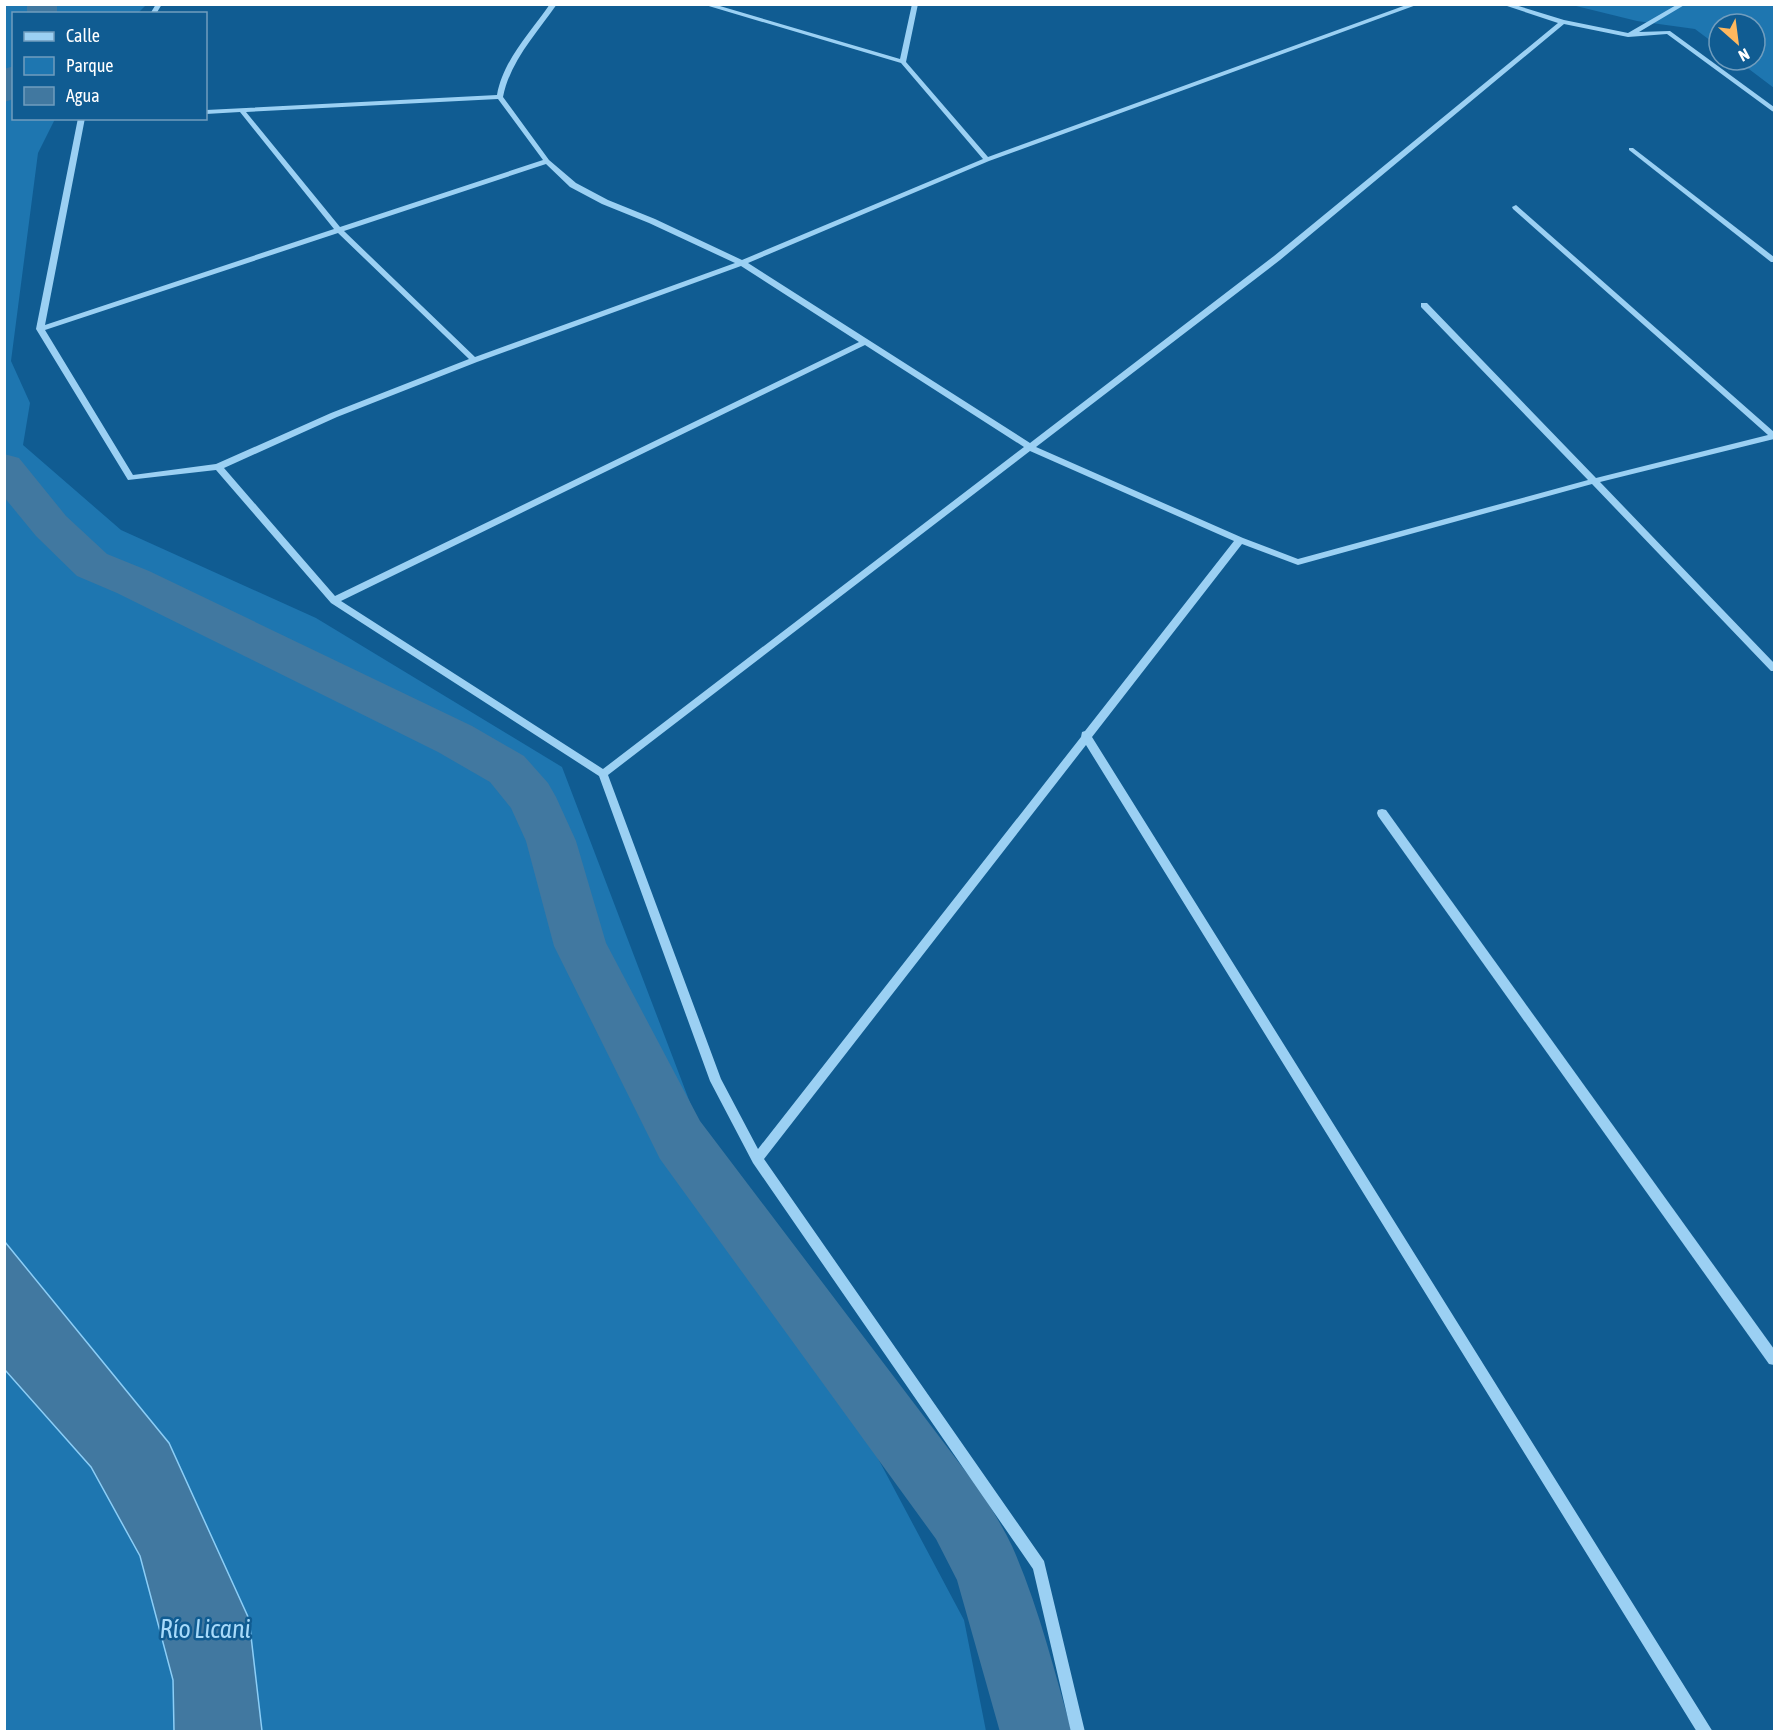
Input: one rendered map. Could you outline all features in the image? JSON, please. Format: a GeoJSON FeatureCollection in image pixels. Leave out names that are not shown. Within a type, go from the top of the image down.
{"type":"FeatureCollection","features":[{"type":"Feature","properties":{"kind":"street"},"geometry":{"type":"LineString","coordinates":[[554,4],[506,75],[500,88],[500,97],[548,161],[573,184],[605,202],[742,263],[1031,448],[1240,540],[1298,562],[1594,481],[1774,436]]}},
{"type":"Feature","properties":{"kind":"street"},"geometry":{"type":"LineString","coordinates":[[705,4],[903,62],[987,160]]}},
{"type":"Feature","properties":{"kind":"street"},"geometry":{"type":"LineString","coordinates":[[903,62],[915,4]]}},
{"type":"Feature","properties":{"kind":"street"},"geometry":{"type":"LineString","coordinates":[[82,120],[40,328],[131,478],[218,467],[333,415],[474,360],[742,263],[987,160],[1416,4]]}},
{"type":"Feature","properties":{"kind":"street"},"geometry":{"type":"LineString","coordinates":[[1504,4],[1563,22],[1628,35],[1668,32],[1774,110]]}},
{"type":"Feature","properties":{"kind":"street"},"geometry":{"type":"LineString","coordinates":[[1628,35],[1683,4]]}},
{"type":"Feature","properties":{"kind":"street"},"geometry":{"type":"LineString","coordinates":[[603,774],[1277,258],[1563,22]]}},
{"type":"Feature","properties":{"kind":"street"},"geometry":{"type":"LineString","coordinates":[[207,111],[500,97]]}},
{"type":"Feature","properties":{"kind":"street"},"geometry":{"type":"LineString","coordinates":[[242,111],[339,230],[474,360]]}},
{"type":"Feature","properties":{"kind":"street"},"geometry":{"type":"LineString","coordinates":[[1631,149],[1774,260]]}},
{"type":"Feature","properties":{"kind":"street"},"geometry":{"type":"LineString","coordinates":[[40,328],[548,161]]}},
{"type":"Feature","properties":{"kind":"street"},"geometry":{"type":"LineString","coordinates":[[1516,207],[1774,436]]}},
{"type":"Feature","properties":{"kind":"street"},"geometry":{"type":"LineString","coordinates":[[1424,305],[1774,668]]}},
{"type":"Feature","properties":{"kind":"street"},"geometry":{"type":"LineString","coordinates":[[334,601],[865,342]]}},
{"type":"Feature","properties":{"kind":"street"},"geometry":{"type":"LineString","coordinates":[[218,467],[334,601],[603,774],[716,1081],[758,1159],[1039,1566],[1078,1731]]}},
{"type":"Feature","properties":{"kind":"street"},"geometry":{"type":"LineString","coordinates":[[758,1159],[1085,735],[1240,540]]}},
{"type":"Feature","properties":{"kind":"street"},"geometry":{"type":"LineString","coordinates":[[1085,735],[1706,1731]]}},
{"type":"Feature","properties":{"kind":"street"},"geometry":{"type":"LineString","coordinates":[[1382,813],[1774,1359]]}},
{"type":"Feature","properties":{"kind":"green space"},"geometry":{"type":"Polygon","coordinates":[[[4,5],[146,5],[139,12],[12,12],[12,120],[54,120],[38,153],[11,361],[30,403],[23,445],[121,530],[316,618],[562,767],[694,1113],[964,1620],[986,1731],[262,1731],[249,1619],[169,1443],[5,1242],[4,5]]]}},
{"type":"Feature","properties":{"kind":"green space"},"geometry":{"type":"Polygon","coordinates":[[[1572,5],[1774,5],[1774,88],[1753,72],[1767,72],[1767,12],[1707,12],[1707,38],[1695,29],[1637,21],[1572,5]]]}},
{"type":"Feature","properties":{"kind":"green space"},"geometry":{"type":"Polygon","coordinates":[[[4,1370],[91,1467],[140,1556],[173,1680],[174,1731],[5,1731],[4,1370]]]}},
{"type":"Feature","properties":{"kind":"water","name":"Río Licani"},"geometry":{"type":"Polygon","coordinates":[[[5,1242],[169,1443],[249,1619],[262,1731],[174,1731],[173,1680],[140,1556],[91,1467],[5,1370],[5,1242]]]}},
{"type":"Feature","properties":{"kind":"waterway"},"geometry":{"type":"LineString","coordinates":[[42,4],[42,12]]}},
{"type":"Feature","properties":{"kind":"waterway"},"geometry":{"type":"LineString","coordinates":[[4,92],[12,79]]}},
{"type":"Feature","properties":{"kind":"waterway"},"geometry":{"type":"LineString","coordinates":[[4,468],[51,526],[92,565],[133,582],[455,739],[507,769],[531,797],[551,841],[580,946],[680,1140],[959,1516],[987,1568],[1020,1672],[1036,1732]]}}]}
